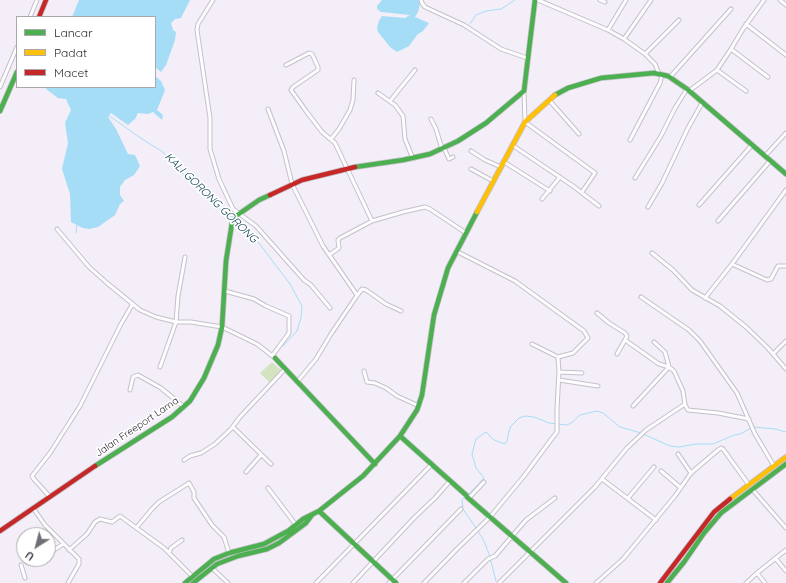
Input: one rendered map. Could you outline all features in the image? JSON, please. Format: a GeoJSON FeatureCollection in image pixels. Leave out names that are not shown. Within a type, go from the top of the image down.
{"type":"FeatureCollection","features":[{"type":"Feature","properties":{"kind":"main road"},"geometry":{"type":"LineString","coordinates":[[39,16],[46,0]]}},
{"type":"Feature","properties":{"kind":"main road"},"geometry":{"type":"LineString","coordinates":[[238,215],[259,200],[292,184],[313,176],[346,168],[413,159],[443,149],[486,123],[524,91],[527,58],[537,0]]}},
{"type":"Feature","properties":{"kind":"main road"},"geometry":{"type":"LineString","coordinates":[[0,111],[16,74]]}},
{"type":"Feature","properties":{"kind":"main road"},"geometry":{"type":"LineString","coordinates":[[193,583],[214,559],[264,544],[288,531],[303,519],[319,511],[363,476],[400,436],[411,421],[418,406],[425,380],[434,315],[446,274],[456,251],[525,122],[549,100],[568,88],[601,78],[660,74],[670,77],[688,90],[786,174]]}},
{"type":"Feature","properties":{"kind":"main road","name":"Jalan Freeport Lama"},"geometry":{"type":"LineString","coordinates":[[0,531],[172,417],[184,407],[195,394],[204,378],[218,345],[222,327],[226,261],[232,223],[238,215]]}},
{"type":"Feature","properties":{"kind":"main road"},"geometry":{"type":"LineString","coordinates":[[273,357],[375,464]]}},
{"type":"Feature","properties":{"kind":"main road"},"geometry":{"type":"LineString","coordinates":[[400,436],[467,497],[531,551],[566,583]]}},
{"type":"Feature","properties":{"kind":"main road"},"geometry":{"type":"LineString","coordinates":[[667,583],[684,562],[717,509],[786,457]]}},
{"type":"Feature","properties":{"kind":"main road"},"geometry":{"type":"LineString","coordinates":[[660,583],[702,531],[723,512],[786,464]]}},
{"type":"Feature","properties":{"kind":"main road"},"geometry":{"type":"LineString","coordinates":[[319,511],[373,561],[393,582]]}},
{"type":"Feature","properties":{"kind":"main road"},"geometry":{"type":"LineString","coordinates":[[185,583],[192,576],[209,566],[227,559],[267,549],[279,543],[306,523],[314,514]]}},
{"type":"Feature","properties":{"kind":"street"},"geometry":{"type":"LineString","coordinates":[[30,16],[37,0]]}},
{"type":"Feature","properties":{"kind":"street"},"geometry":{"type":"LineString","coordinates":[[213,0],[198,24],[197,30],[210,118],[210,149],[219,179],[231,207],[238,215],[260,230],[304,280],[311,285],[330,308]]}},
{"type":"Feature","properties":{"kind":"street"},"geometry":{"type":"LineString","coordinates":[[422,0],[425,7],[464,25],[501,49],[527,58]]}},
{"type":"Feature","properties":{"kind":"street"},"geometry":{"type":"LineString","coordinates":[[537,0],[608,30],[645,54],[656,65],[660,74],[660,83],[630,140]]}},
{"type":"Feature","properties":{"kind":"street"},"geometry":{"type":"LineString","coordinates":[[600,0],[605,2]]}},
{"type":"Feature","properties":{"kind":"street"},"geometry":{"type":"LineString","coordinates":[[608,30],[626,0]]}},
{"type":"Feature","properties":{"kind":"street"},"geometry":{"type":"LineString","coordinates":[[624,40],[651,0]]}},
{"type":"Feature","properties":{"kind":"street"},"geometry":{"type":"LineString","coordinates":[[635,178],[661,136],[674,110],[688,90],[717,70],[746,24],[764,0]]}},
{"type":"Feature","properties":{"kind":"street"},"geometry":{"type":"LineString","coordinates":[[780,0],[786,5]]}},
{"type":"Feature","properties":{"kind":"street"},"geometry":{"type":"LineString","coordinates":[[670,77],[731,9]]}},
{"type":"Feature","properties":{"kind":"street"},"geometry":{"type":"LineString","coordinates":[[645,54],[679,20]]}},
{"type":"Feature","properties":{"kind":"street"},"geometry":{"type":"LineString","coordinates":[[746,24],[786,55]]}},
{"type":"Feature","properties":{"kind":"street"},"geometry":{"type":"LineString","coordinates":[[0,88],[16,49]]}},
{"type":"Feature","properties":{"kind":"street"},"geometry":{"type":"LineString","coordinates":[[731,49],[768,77]]}},
{"type":"Feature","properties":{"kind":"street"},"geometry":{"type":"LineString","coordinates":[[286,65],[309,53],[312,54],[318,70],[293,87],[292,90],[322,132],[335,143],[372,222]]}},
{"type":"Feature","properties":{"kind":"street"},"geometry":{"type":"LineString","coordinates":[[390,101],[415,70]]}},
{"type":"Feature","properties":{"kind":"street"},"geometry":{"type":"LineString","coordinates":[[717,70],[746,91]]}},
{"type":"Feature","properties":{"kind":"street"},"geometry":{"type":"LineString","coordinates":[[331,139],[339,129],[350,110],[353,100],[354,80]]}},
{"type":"Feature","properties":{"kind":"street"},"geometry":{"type":"LineString","coordinates":[[524,91],[525,122],[595,173],[582,192]]}},
{"type":"Feature","properties":{"kind":"street"},"geometry":{"type":"LineString","coordinates":[[378,93],[395,105],[403,116],[405,139],[413,159]]}},
{"type":"Feature","properties":{"kind":"street"},"geometry":{"type":"LineString","coordinates":[[549,100],[579,134]]}},
{"type":"Feature","properties":{"kind":"street"},"geometry":{"type":"LineString","coordinates":[[648,207],[662,183],[688,128],[702,103]]}},
{"type":"Feature","properties":{"kind":"street"},"geometry":{"type":"LineString","coordinates":[[268,109],[284,151],[292,184],[320,241],[357,295]]}},
{"type":"Feature","properties":{"kind":"street"},"geometry":{"type":"LineString","coordinates":[[431,119],[443,149],[449,159],[453,157]]}},
{"type":"Feature","properties":{"kind":"street"},"geometry":{"type":"LineString","coordinates":[[765,156],[786,133]]}},
{"type":"Feature","properties":{"kind":"street"},"geometry":{"type":"LineString","coordinates":[[512,145],[582,192],[599,206]]}},
{"type":"Feature","properties":{"kind":"street"},"geometry":{"type":"LineString","coordinates":[[699,205],[752,145]]}},
{"type":"Feature","properties":{"kind":"street"},"geometry":{"type":"LineString","coordinates":[[471,151],[485,160],[501,167]]}},
{"type":"Feature","properties":{"kind":"street"},"geometry":{"type":"LineString","coordinates":[[718,221],[770,161]]}},
{"type":"Feature","properties":{"kind":"street"},"geometry":{"type":"LineString","coordinates":[[504,162],[550,191]]}},
{"type":"Feature","properties":{"kind":"street"},"geometry":{"type":"LineString","coordinates":[[471,169],[494,181]]}},
{"type":"Feature","properties":{"kind":"street"},"geometry":{"type":"LineString","coordinates":[[542,199],[560,177]]}},
{"type":"Feature","properties":{"kind":"street"},"geometry":{"type":"LineString","coordinates":[[706,298],[786,190]]}},
{"type":"Feature","properties":{"kind":"street"},"geometry":{"type":"LineString","coordinates":[[329,255],[339,248],[338,239],[372,222],[425,207],[466,234]]}},
{"type":"Feature","properties":{"kind":"street"},"geometry":{"type":"LineString","coordinates":[[57,230],[95,272],[140,310],[156,317],[176,322],[191,322],[222,327],[257,344],[273,357],[289,332],[289,316],[266,306],[254,298],[225,291]]}},
{"type":"Feature","properties":{"kind":"street"},"geometry":{"type":"LineString","coordinates":[[456,251],[515,281],[584,331],[588,338],[573,353],[558,357],[532,344]]}},
{"type":"Feature","properties":{"kind":"street"},"geometry":{"type":"LineString","coordinates":[[652,253],[673,270],[692,290],[736,318],[761,340],[786,369]]}},
{"type":"Feature","properties":{"kind":"street"},"geometry":{"type":"LineString","coordinates":[[160,367],[176,322],[178,296],[185,257]]}},
{"type":"Feature","properties":{"kind":"street"},"geometry":{"type":"LineString","coordinates":[[732,264],[767,280],[771,278],[778,266],[786,266]]}},
{"type":"Feature","properties":{"kind":"street"},"geometry":{"type":"LineString","coordinates":[[296,382],[309,370],[357,295],[364,289],[386,304],[400,311]]}},
{"type":"Feature","properties":{"kind":"street"},"geometry":{"type":"LineString","coordinates":[[641,297],[694,334],[737,392],[756,434],[774,466]]}},
{"type":"Feature","properties":{"kind":"street"},"geometry":{"type":"LineString","coordinates":[[50,497],[32,476],[54,446],[82,402],[121,324],[134,306]]}},
{"type":"Feature","properties":{"kind":"street"},"geometry":{"type":"LineString","coordinates":[[597,313],[625,333],[626,340],[617,354]]}},
{"type":"Feature","properties":{"kind":"street"},"geometry":{"type":"LineString","coordinates":[[626,340],[659,364],[669,367],[674,371],[681,384],[686,408],[690,411],[718,413],[749,419]]}},
{"type":"Feature","properties":{"kind":"street"},"geometry":{"type":"LineString","coordinates":[[774,354],[786,340]]}},
{"type":"Feature","properties":{"kind":"street"},"geometry":{"type":"LineString","coordinates":[[654,342],[665,352],[669,367]]}},
{"type":"Feature","properties":{"kind":"street"},"geometry":{"type":"LineString","coordinates":[[424,583],[490,517],[524,476],[557,432],[558,357]]}},
{"type":"Feature","properties":{"kind":"street"},"geometry":{"type":"LineString","coordinates":[[633,406],[669,367]]}},
{"type":"Feature","properties":{"kind":"street"},"geometry":{"type":"LineString","coordinates":[[184,460],[190,456],[201,453],[210,447],[233,427],[240,417],[285,370]]}},
{"type":"Feature","properties":{"kind":"street"},"geometry":{"type":"LineString","coordinates":[[364,371],[367,382],[375,383],[386,388],[397,396],[418,406]]}},
{"type":"Feature","properties":{"kind":"street"},"geometry":{"type":"LineString","coordinates":[[559,372],[582,373]]}},
{"type":"Feature","properties":{"kind":"street"},"geometry":{"type":"LineString","coordinates":[[130,390],[133,377],[138,375],[160,388],[184,407]]}},
{"type":"Feature","properties":{"kind":"street"},"geometry":{"type":"LineString","coordinates":[[558,380],[598,386]]}},
{"type":"Feature","properties":{"kind":"street"},"geometry":{"type":"LineString","coordinates":[[499,583],[560,524],[602,479],[622,454],[646,430],[685,404]]}},
{"type":"Feature","properties":{"kind":"street"},"geometry":{"type":"LineString","coordinates":[[233,427],[271,464]]}},
{"type":"Feature","properties":{"kind":"street"},"geometry":{"type":"LineString","coordinates":[[596,583],[623,559],[656,520],[691,473],[721,448],[749,485]]}},
{"type":"Feature","properties":{"kind":"street"},"geometry":{"type":"LineString","coordinates":[[678,454],[691,473]]}},
{"type":"Feature","properties":{"kind":"street"},"geometry":{"type":"LineString","coordinates":[[246,472],[261,455]]}},
{"type":"Feature","properties":{"kind":"street"},"geometry":{"type":"LineString","coordinates":[[316,583],[432,464]]}},
{"type":"Feature","properties":{"kind":"street"},"geometry":{"type":"LineString","coordinates":[[628,498],[654,467]]}},
{"type":"Feature","properties":{"kind":"street"},"geometry":{"type":"LineString","coordinates":[[660,471],[681,488]]}},
{"type":"Feature","properties":{"kind":"street"},"geometry":{"type":"LineString","coordinates":[[602,479],[656,520]]}},
{"type":"Feature","properties":{"kind":"street"},"geometry":{"type":"LineString","coordinates":[[353,583],[450,481]]}},
{"type":"Feature","properties":{"kind":"street"},"geometry":{"type":"LineString","coordinates":[[467,497],[484,482]]}},
{"type":"Feature","properties":{"kind":"street"},"geometry":{"type":"LineString","coordinates":[[137,528],[159,502],[189,483],[194,492],[194,498],[212,525],[224,537],[230,553]]}},
{"type":"Feature","properties":{"kind":"street"},"geometry":{"type":"LineString","coordinates":[[268,488],[296,525]]}},
{"type":"Feature","properties":{"kind":"street"},"geometry":{"type":"LineString","coordinates":[[752,489],[786,528]]}},
{"type":"Feature","properties":{"kind":"street"},"geometry":{"type":"LineString","coordinates":[[464,583],[488,559],[495,556],[526,520],[555,498]]}},
{"type":"Feature","properties":{"kind":"street"},"geometry":{"type":"LineString","coordinates":[[33,508],[45,525],[79,559],[80,563],[68,583]]}},
{"type":"Feature","properties":{"kind":"street"},"geometry":{"type":"LineString","coordinates":[[393,582],[461,509]]}},
{"type":"Feature","properties":{"kind":"street"},"geometry":{"type":"LineString","coordinates":[[69,550],[87,534],[94,523],[100,519],[105,519],[112,522],[120,516],[169,553],[192,576]]}},
{"type":"Feature","properties":{"kind":"street"},"geometry":{"type":"LineString","coordinates":[[169,553],[171,548],[182,540]]}},
{"type":"Feature","properties":{"kind":"street"},"geometry":{"type":"LineString","coordinates":[[56,549],[63,544]]}},
{"type":"Feature","properties":{"kind":"street"},"geometry":{"type":"LineString","coordinates":[[746,583],[786,550]]}},
{"type":"Feature","properties":{"kind":"street"},"geometry":{"type":"LineString","coordinates":[[776,559],[786,571]]}},
{"type":"Feature","properties":{"kind":"street"},"geometry":{"type":"LineString","coordinates":[[209,566],[228,583]]}},
{"type":"Feature","properties":{"kind":"street"},"geometry":{"type":"LineString","coordinates":[[22,567],[25,578]]}},
{"type":"Feature","properties":{"kind":"street"},"geometry":{"type":"LineString","coordinates":[[757,574],[765,583]]}},
{"type":"Feature","properties":{"kind":"green space"},"geometry":{"type":"Polygon","coordinates":[[[272,362],[281,370],[270,383],[260,373],[272,362]]]}},
{"type":"Feature","properties":{"kind":"water"},"geometry":{"type":"Polygon","coordinates":[[[79,0],[190,0],[181,18],[175,19],[171,23],[173,30],[176,32],[175,40],[166,65],[161,72],[156,68],[156,16],[72,16],[79,0]]]}},
{"type":"Feature","properties":{"kind":"water"},"geometry":{"type":"Polygon","coordinates":[[[382,0],[421,0],[415,17],[429,23],[409,46],[397,52],[390,47],[378,32],[377,27],[379,21],[382,16],[405,18],[410,15],[381,12],[377,9],[377,6],[382,0]]]}},
{"type":"Feature","properties":{"kind":"water"},"geometry":{"type":"Polygon","coordinates":[[[156,77],[161,81],[165,90],[157,110],[163,115],[162,120],[153,112],[148,114],[138,113],[135,119],[128,125],[111,113],[108,117],[116,129],[128,154],[135,155],[140,166],[134,175],[125,180],[120,187],[120,195],[124,201],[120,204],[115,215],[98,227],[89,229],[83,228],[71,222],[70,194],[62,169],[68,143],[65,123],[71,110],[66,99],[58,98],[46,89],[156,88],[156,77]]]}},
{"type":"Feature","properties":{"kind":"waterway"},"geometry":{"type":"LineString","coordinates":[[470,24],[476,15],[486,11],[501,9],[515,0]]}},
{"type":"Feature","properties":{"kind":"waterway","name":"KALI GORONG GORONG"},"geometry":{"type":"LineString","coordinates":[[108,115],[163,152],[217,207],[233,218]]}},
{"type":"Feature","properties":{"kind":"waterway","name":"KALI GORONG GORONG"},"geometry":{"type":"LineString","coordinates":[[236,220],[255,238],[290,284],[302,306],[301,318],[297,331],[283,346]]}},
{"type":"Feature","properties":{"kind":"waterway"},"geometry":{"type":"LineString","coordinates":[[76,233],[77,225]]}},
{"type":"Feature","properties":{"kind":"waterway"},"geometry":{"type":"LineString","coordinates":[[468,495],[484,478],[476,468],[472,454],[476,439],[486,432],[494,440],[505,444],[511,426],[519,418],[525,416],[534,417],[549,423],[567,425],[580,415],[597,411],[603,413],[620,427],[641,433],[670,446],[679,447],[696,444],[713,444],[740,434],[751,428]]}},
{"type":"Feature","properties":{"kind":"waterway"},"geometry":{"type":"LineString","coordinates":[[754,427],[775,429],[786,432]]}},
{"type":"Feature","properties":{"kind":"waterway"},"geometry":{"type":"LineString","coordinates":[[465,497],[462,500],[463,509],[476,528]]}},
{"type":"Feature","properties":{"kind":"waterway"},"geometry":{"type":"LineString","coordinates":[[478,531],[489,554],[496,581]]}},
{"type":"Feature","properties":{"kind":"traffic: fast"},"geometry":{"type":"LineString","coordinates":[[355,167],[403,160],[430,154],[458,141],[486,123],[524,91],[535,0]]}},
{"type":"Feature","properties":{"kind":"traffic: fast"},"geometry":{"type":"LineString","coordinates":[[555,95],[568,88],[601,78],[654,73],[668,76],[687,89],[786,174]]}},
{"type":"Feature","properties":{"kind":"traffic: fast"},"geometry":{"type":"LineString","coordinates":[[0,111],[16,74]]}},
{"type":"Feature","properties":{"kind":"traffic: fast"},"geometry":{"type":"LineString","coordinates":[[95,466],[172,417],[190,401],[204,378],[218,345],[222,327],[226,261],[232,223],[236,216],[259,200],[270,195]]}},
{"type":"Feature","properties":{"kind":"traffic: fast"},"geometry":{"type":"LineString","coordinates":[[185,583],[214,559],[229,553],[264,544],[288,531],[303,519],[319,511],[363,476],[400,436],[417,410],[422,395],[434,315],[448,268],[477,212]]}},
{"type":"Feature","properties":{"kind":"traffic: fast"},"geometry":{"type":"LineString","coordinates":[[275,358],[375,464]]}},
{"type":"Feature","properties":{"kind":"traffic: fast"},"geometry":{"type":"LineString","coordinates":[[400,436],[466,495]]}},
{"type":"Feature","properties":{"kind":"traffic: fast"},"geometry":{"type":"LineString","coordinates":[[667,583],[704,533],[721,513],[786,464]]}},
{"type":"Feature","properties":{"kind":"traffic: fast"},"geometry":{"type":"LineString","coordinates":[[467,497],[566,583]]}},
{"type":"Feature","properties":{"kind":"traffic: fast"},"geometry":{"type":"LineString","coordinates":[[319,511],[396,583]]}},
{"type":"Feature","properties":{"kind":"traffic: fast"},"geometry":{"type":"LineString","coordinates":[[193,583],[217,564],[238,556],[267,549],[279,543],[306,523],[312,515]]}},
{"type":"Feature","properties":{"kind":"traffic: slow"},"geometry":{"type":"LineString","coordinates":[[477,212],[525,122],[555,95]]}},
{"type":"Feature","properties":{"kind":"traffic: slow"},"geometry":{"type":"LineString","coordinates":[[730,499],[786,457]]}},
{"type":"Feature","properties":{"kind":"traffic: jam"},"geometry":{"type":"LineString","coordinates":[[39,16],[46,0]]}},
{"type":"Feature","properties":{"kind":"traffic: jam"},"geometry":{"type":"LineString","coordinates":[[270,195],[302,180],[355,167]]}},
{"type":"Feature","properties":{"kind":"traffic: jam"},"geometry":{"type":"LineString","coordinates":[[0,531],[95,466]]}},
{"type":"Feature","properties":{"kind":"traffic: jam"},"geometry":{"type":"LineString","coordinates":[[660,583],[714,512],[730,499]]}}]}
